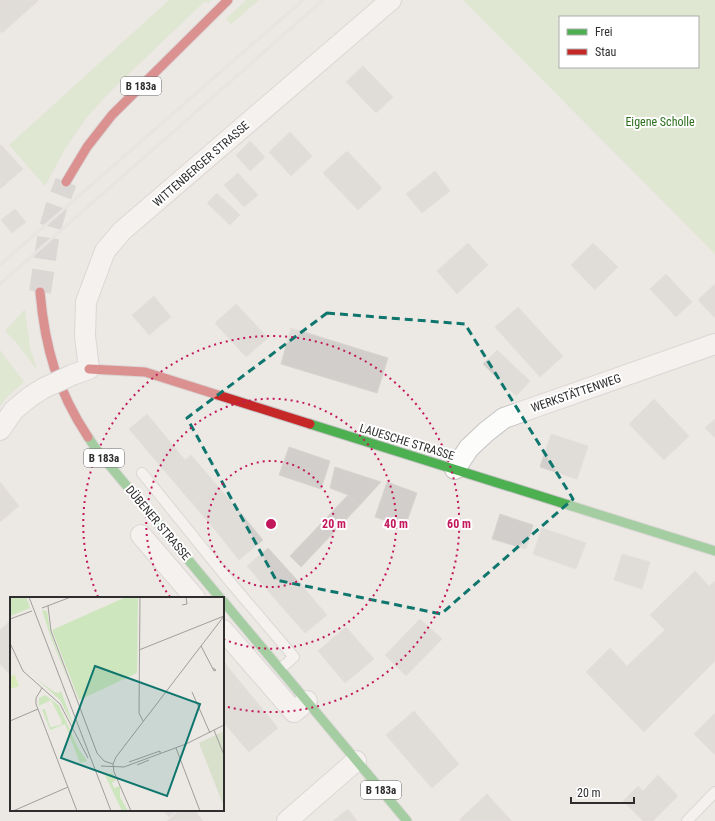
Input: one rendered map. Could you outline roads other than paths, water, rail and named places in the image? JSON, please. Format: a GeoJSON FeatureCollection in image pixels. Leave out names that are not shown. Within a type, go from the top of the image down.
{"type":"FeatureCollection","features":[{"type":"Feature","properties":{"kind":"main road","name":"B 183a"},"geometry":{"type":"LineString","coordinates":[[66,182],[78,159],[95,135],[112,115],[228,0]]}},
{"type":"Feature","properties":{"kind":"main road","name":"DÜBENER STRASSE"},"geometry":{"type":"LineString","coordinates":[[40,292],[42,319],[51,364],[59,386],[77,421],[96,449],[219,597]]}},
{"type":"Feature","properties":{"kind":"main road","name":"LAUESCHE STRASSE"},"geometry":{"type":"LineString","coordinates":[[80,372],[145,372],[715,551]]}},
{"type":"Feature","properties":{"kind":"main road","name":"B 183a"},"geometry":{"type":"LineString","coordinates":[[224,602],[407,821]]}},
{"type":"Feature","properties":{"kind":"street","name":"WITTENBERGER STRASSE"},"geometry":{"type":"LineString","coordinates":[[80,372],[85,336],[86,302],[105,251],[122,231],[391,0]]}},
{"type":"Feature","properties":{"kind":"street","name":"WERKSTÄTTENWEG"},"geometry":{"type":"LineString","coordinates":[[455,469],[468,448],[504,418],[715,344]]}},
{"type":"Feature","properties":{"kind":"street"},"geometry":{"type":"LineString","coordinates":[[0,430],[14,410],[31,396],[44,388],[80,372]]}},
{"type":"Feature","properties":{"kind":"street","name":"DÜBENER STRASSE"},"geometry":{"type":"LineString","coordinates":[[141,535],[194,597]]}},
{"type":"Feature","properties":{"kind":"street"},"geometry":{"type":"LineString","coordinates":[[224,631],[294,712],[307,701]]}},
{"type":"Feature","properties":{"kind":"street"},"geometry":{"type":"LineString","coordinates":[[287,821],[356,761]]}},
{"type":"Feature","properties":{"kind":"lane"},"geometry":{"type":"LineString","coordinates":[[142,473],[231,584],[294,657],[280,669]]}},
{"type":"Feature","properties":{"kind":"lane"},"geometry":{"type":"LineString","coordinates":[[686,821],[715,792]]}},
{"type":"Feature","properties":{"kind":"tunnel"},"geometry":{"type":"LineString","coordinates":[[40,292],[49,232],[66,182]]}},
{"type":"Feature","properties":{"kind":"railway"},"geometry":{"type":"LineString","coordinates":[[0,265],[303,0]]}},
{"type":"Feature","properties":{"kind":"railway"},"geometry":{"type":"LineString","coordinates":[[0,284],[323,0]]}},
{"type":"Feature","properties":{"kind":"park label","name":"Eigene Scholle"},"geometry":{"type":"Point","coordinates":[660,122]}}]}
